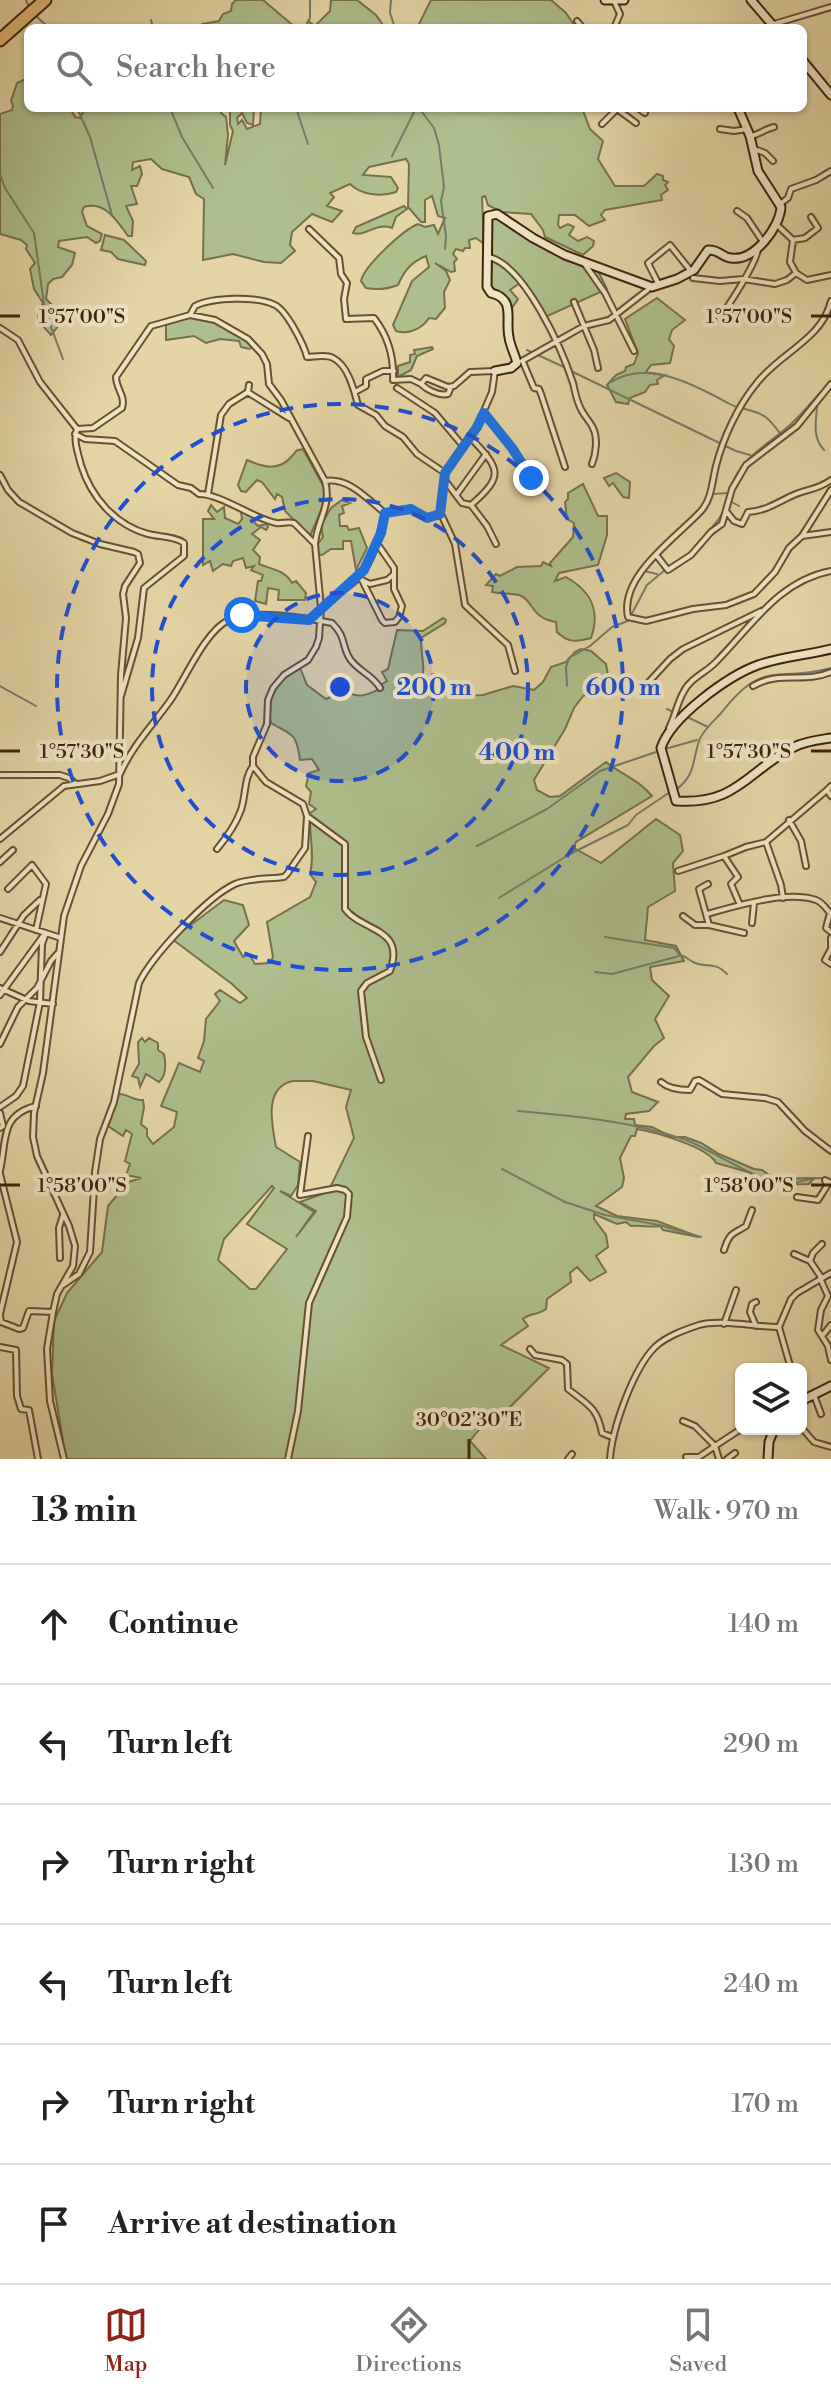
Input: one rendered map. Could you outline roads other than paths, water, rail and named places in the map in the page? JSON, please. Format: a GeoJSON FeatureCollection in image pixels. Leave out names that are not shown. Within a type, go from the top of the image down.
{"type":"FeatureCollection","features":[{"type":"Feature","properties":{"kind":"highway"},"geometry":{"type":"LineString","coordinates":[[0,40],[45,0]]}},
{"type":"Feature","properties":{"kind":"street"},"geometry":{"type":"LineString","coordinates":[[605,0],[624,0]]}},
{"type":"Feature","properties":{"kind":"street"},"geometry":{"type":"LineString","coordinates":[[614,1],[620,14],[616,24]]}},
{"type":"Feature","properties":{"kind":"street"},"geometry":{"type":"LineString","coordinates":[[753,3],[754,10],[769,24]]}},
{"type":"Feature","properties":{"kind":"street"},"geometry":{"type":"LineString","coordinates":[[781,24],[831,7]]}},
{"type":"Feature","properties":{"kind":"street"},"geometry":{"type":"LineString","coordinates":[[807,66],[831,95]]}},
{"type":"Feature","properties":{"kind":"street"},"geometry":{"type":"LineString","coordinates":[[602,124],[614,112]]}},
{"type":"Feature","properties":{"kind":"street"},"geometry":{"type":"LineString","coordinates":[[621,112],[636,123]]}},
{"type":"Feature","properties":{"kind":"street"},"geometry":{"type":"LineString","coordinates":[[692,278],[708,250],[715,249],[726,257],[739,258],[760,244],[777,225],[780,204],[758,171],[749,133],[740,112]]}},
{"type":"Feature","properties":{"kind":"street"},"geometry":{"type":"LineString","coordinates":[[720,129],[758,135],[764,128],[774,127]]}},
{"type":"Feature","properties":{"kind":"street"},"geometry":{"type":"LineString","coordinates":[[752,149],[765,153],[773,161]]}},
{"type":"Feature","properties":{"kind":"street"},"geometry":{"type":"LineString","coordinates":[[780,204],[788,198],[791,189],[831,171]]}},
{"type":"Feature","properties":{"kind":"street"},"geometry":{"type":"LineString","coordinates":[[719,318],[733,301],[758,254],[760,244],[747,218],[737,211]]}},
{"type":"Feature","properties":{"kind":"street"},"geometry":{"type":"LineString","coordinates":[[565,467],[539,389],[534,388],[509,338],[507,302],[488,288],[486,219],[494,214],[533,238],[584,263],[656,286]]}},
{"type":"Feature","properties":{"kind":"street"},"geometry":{"type":"LineString","coordinates":[[793,240],[805,238],[818,228],[811,217]]}},
{"type":"Feature","properties":{"kind":"street"},"geometry":{"type":"LineString","coordinates":[[777,225],[793,240]]}},
{"type":"Feature","properties":{"kind":"street"},"geometry":{"type":"LineString","coordinates":[[309,229],[339,258],[341,274],[347,283],[344,299],[346,319],[367,316],[375,319],[387,340],[393,380],[406,378],[443,395],[448,394],[451,387],[470,372],[511,368],[584,326],[609,320],[656,286],[692,278],[720,281],[743,279],[775,284],[796,273]]}},
{"type":"Feature","properties":{"kind":"street"},"geometry":{"type":"LineString","coordinates":[[793,240],[790,260],[796,273],[807,280],[831,275]]}},
{"type":"Feature","properties":{"kind":"street"},"geometry":{"type":"LineString","coordinates":[[656,286],[648,263],[671,245],[692,278]]}},
{"type":"Feature","properties":{"kind":"street"},"geometry":{"type":"LineString","coordinates":[[486,256],[497,259],[524,285],[543,316],[573,383],[579,406],[593,427],[595,456],[592,464]]}},
{"type":"Feature","properties":{"kind":"street"},"geometry":{"type":"LineString","coordinates":[[584,263],[617,314],[634,351]]}},
{"type":"Feature","properties":{"kind":"street"},"geometry":{"type":"LineString","coordinates":[[190,315],[195,306],[215,299],[257,300],[275,305],[303,341],[307,357],[334,358],[344,370],[358,405],[376,415],[421,457],[445,473]]}},
{"type":"Feature","properties":{"kind":"street"},"geometry":{"type":"LineString","coordinates":[[831,301],[830,313],[811,336],[795,346],[754,385],[729,430],[705,505],[640,572],[627,602],[629,618],[646,621],[693,609],[726,605],[754,594],[802,536],[831,490]]}},
{"type":"Feature","properties":{"kind":"street"},"geometry":{"type":"LineString","coordinates":[[574,302],[598,368]]}},
{"type":"Feature","properties":{"kind":"street"},"geometry":{"type":"LineString","coordinates":[[76,431],[95,427],[122,408],[123,399],[116,377],[151,326],[190,315],[215,320],[255,344],[266,360],[269,384],[325,481],[328,503],[315,544],[321,608],[319,638],[308,660],[284,675],[273,688],[268,700],[267,724],[253,757],[241,810],[217,849]]}},
{"type":"Feature","properties":{"kind":"street"},"geometry":{"type":"LineString","coordinates":[[0,328],[18,340],[40,382],[76,431],[89,440],[115,441],[178,485],[277,523],[294,523],[315,544]]}},
{"type":"Feature","properties":{"kind":"street"},"geometry":{"type":"LineString","coordinates":[[355,392],[366,386],[366,379],[383,371],[394,371]]}},
{"type":"Feature","properties":{"kind":"street"},"geometry":{"type":"LineString","coordinates":[[495,371],[492,392],[484,413],[445,473],[440,514],[456,549],[465,605],[508,645],[515,671]]}},
{"type":"Feature","properties":{"kind":"street"},"geometry":{"type":"LineString","coordinates":[[421,384],[426,378],[451,387]]}},
{"type":"Feature","properties":{"kind":"street"},"geometry":{"type":"LineString","coordinates":[[656,555],[667,570],[680,564],[722,524],[732,489],[746,465],[797,426],[831,384]]}},
{"type":"Feature","properties":{"kind":"street"},"geometry":{"type":"LineString","coordinates":[[208,494],[221,415],[229,404],[248,392],[249,385]]}},
{"type":"Feature","properties":{"kind":"street"},"geometry":{"type":"LineString","coordinates":[[397,388],[435,413],[463,447]]}},
{"type":"Feature","properties":{"kind":"street"},"geometry":{"type":"LineString","coordinates":[[248,392],[291,419]]}},
{"type":"Feature","properties":{"kind":"street"},"geometry":{"type":"LineString","coordinates":[[484,413],[531,478]]}},
{"type":"Feature","properties":{"kind":"street"},"geometry":{"type":"LineString","coordinates":[[76,431],[76,447],[89,486],[109,512],[130,527],[178,539],[186,547],[184,556],[144,588],[138,638],[120,698]]}},
{"type":"Feature","properties":{"kind":"street"},"geometry":{"type":"LineString","coordinates":[[470,437],[494,463],[496,479],[471,505]]}},
{"type":"Feature","properties":{"kind":"street"},"geometry":{"type":"LineString","coordinates":[[457,494],[486,454]]}},
{"type":"Feature","properties":{"kind":"street"},"geometry":{"type":"LineString","coordinates":[[0,475],[19,502],[72,533],[138,554],[140,566],[123,590],[126,626],[120,698],[120,774]]}},
{"type":"Feature","properties":{"kind":"street"},"geometry":{"type":"LineString","coordinates":[[444,479],[462,503],[471,505],[496,544]]}},
{"type":"Feature","properties":{"kind":"street"},"geometry":{"type":"LineString","coordinates":[[726,511],[734,521],[742,524],[748,512],[766,509],[831,480]]}},
{"type":"Feature","properties":{"kind":"street"},"geometry":{"type":"LineString","coordinates":[[325,481],[355,488],[385,513],[411,509],[427,518],[440,514]]}},
{"type":"Feature","properties":{"kind":"street"},"geometry":{"type":"LineString","coordinates":[[309,620],[358,578],[376,542],[385,513]]}},
{"type":"Feature","properties":{"kind":"street"},"geometry":{"type":"LineString","coordinates":[[802,536],[831,532]]}},
{"type":"Feature","properties":{"kind":"street"},"geometry":{"type":"LineString","coordinates":[[363,582],[382,620],[391,624],[399,617],[402,606],[394,589],[392,564],[376,542]]}},
{"type":"Feature","properties":{"kind":"street"},"geometry":{"type":"LineString","coordinates":[[831,571],[816,574],[790,588],[763,610],[714,664],[691,682],[682,694],[680,714],[662,750],[670,773],[673,797],[676,801],[686,802],[735,790],[788,751],[811,741],[831,738]]}},
{"type":"Feature","properties":{"kind":"street"},"geometry":{"type":"LineString","coordinates":[[358,578],[370,584],[393,575]]}},
{"type":"Feature","properties":{"kind":"street"},"geometry":{"type":"LineString","coordinates":[[647,684],[683,649],[763,610]]}},
{"type":"Feature","properties":{"kind":"street"},"geometry":{"type":"LineString","coordinates":[[64,1459],[48,1381],[47,1349],[53,1312],[75,1255],[72,1235],[37,1156],[33,1137],[64,916],[81,866],[108,814],[120,774],[135,744],[170,700],[209,639],[226,621],[257,614],[332,623],[341,632],[352,661],[380,688]]}},
{"type":"Feature","properties":{"kind":"street"},"geometry":{"type":"LineString","coordinates":[[680,714],[747,670],[772,661],[831,649]]}},
{"type":"Feature","properties":{"kind":"street"},"geometry":{"type":"LineString","coordinates":[[753,686],[784,675],[816,678],[831,672]]}},
{"type":"Feature","properties":{"kind":"street"},"geometry":{"type":"LineString","coordinates":[[63,1285],[79,1274],[90,1252],[100,1139],[114,1102],[143,975],[150,962],[185,924],[235,884],[284,877],[305,848],[305,806],[266,782],[253,766]]}},
{"type":"Feature","properties":{"kind":"street"},"geometry":{"type":"LineString","coordinates":[[0,839],[57,790],[120,774]]}},
{"type":"Feature","properties":{"kind":"street"},"geometry":{"type":"LineString","coordinates":[[0,775],[60,775],[76,784]]}},
{"type":"Feature","properties":{"kind":"street"},"geometry":{"type":"LineString","coordinates":[[678,871],[766,842],[829,788],[831,796]]}},
{"type":"Feature","properties":{"kind":"street"},"geometry":{"type":"LineString","coordinates":[[307,816],[345,844],[345,906],[348,913],[383,933],[393,950],[390,971],[367,983],[361,991],[363,1026],[381,1080]]}},
{"type":"Feature","properties":{"kind":"street"},"geometry":{"type":"LineString","coordinates":[[789,820],[801,841],[806,866]]}},
{"type":"Feature","properties":{"kind":"street"},"geometry":{"type":"LineString","coordinates":[[766,842],[783,898]]}},
{"type":"Feature","properties":{"kind":"street"},"geometry":{"type":"LineString","coordinates":[[0,862],[13,850]]}},
{"type":"Feature","properties":{"kind":"street"},"geometry":{"type":"LineString","coordinates":[[724,856],[738,877],[731,884],[740,905]]}},
{"type":"Feature","properties":{"kind":"street"},"geometry":{"type":"LineString","coordinates":[[8,889],[32,865],[46,884],[36,930]]}},
{"type":"Feature","properties":{"kind":"street"},"geometry":{"type":"LineString","coordinates":[[708,884],[699,889],[709,925]]}},
{"type":"Feature","properties":{"kind":"street"},"geometry":{"type":"LineString","coordinates":[[0,952],[24,915],[42,898]]}},
{"type":"Feature","properties":{"kind":"street"},"geometry":{"type":"LineString","coordinates":[[707,914],[783,898],[818,900],[830,913],[826,928],[831,932]]}},
{"type":"Feature","properties":{"kind":"street"},"geometry":{"type":"LineString","coordinates":[[752,923],[754,903]]}},
{"type":"Feature","properties":{"kind":"street"},"geometry":{"type":"LineString","coordinates":[[683,916],[695,925],[744,933]]}},
{"type":"Feature","properties":{"kind":"street"},"geometry":{"type":"LineString","coordinates":[[0,919],[61,938]]}},
{"type":"Feature","properties":{"kind":"street"},"geometry":{"type":"LineString","coordinates":[[0,1107],[21,1091],[40,1002],[42,944],[46,933]]}},
{"type":"Feature","properties":{"kind":"street"},"geometry":{"type":"LineString","coordinates":[[46,933],[1,991],[53,1004]]}},
{"type":"Feature","properties":{"kind":"street"},"geometry":{"type":"LineString","coordinates":[[831,938],[831,948],[825,960],[831,964]]}},
{"type":"Feature","properties":{"kind":"street"},"geometry":{"type":"LineString","coordinates":[[0,1044],[13,1015],[42,981],[51,961],[60,951]]}},
{"type":"Feature","properties":{"kind":"street"},"geometry":{"type":"LineString","coordinates":[[661,1082],[678,1090],[690,1090],[699,1080],[722,1094],[773,1099],[805,1131],[831,1151]]}},
{"type":"Feature","properties":{"kind":"street"},"geometry":{"type":"LineString","coordinates":[[2,1127],[13,1115],[36,1106]]}},
{"type":"Feature","properties":{"kind":"street"},"geometry":{"type":"LineString","coordinates":[[0,1113],[0,1173],[17,1242],[0,1314],[1,1322],[19,1329],[23,1328],[29,1311],[53,1312]]}},
{"type":"Feature","properties":{"kind":"street"},"geometry":{"type":"LineString","coordinates":[[288,1459],[298,1411],[309,1303],[347,1217],[349,1194],[337,1188],[300,1195],[308,1136]]}},
{"type":"Feature","properties":{"kind":"street"},"geometry":{"type":"LineString","coordinates":[[797,1197],[818,1200],[827,1186],[825,1180],[831,1183]]}},
{"type":"Feature","properties":{"kind":"street"},"geometry":{"type":"LineString","coordinates":[[724,1250],[733,1231],[746,1226],[752,1210]]}},
{"type":"Feature","properties":{"kind":"street"},"geometry":{"type":"LineString","coordinates":[[60,1258],[59,1228],[63,1213]]}},
{"type":"Feature","properties":{"kind":"street"},"geometry":{"type":"LineString","coordinates":[[810,1261],[822,1244]]}},
{"type":"Feature","properties":{"kind":"street"},"geometry":{"type":"LineString","coordinates":[[794,1254],[810,1261],[828,1296],[821,1310],[822,1320],[818,1330],[830,1350],[831,1360]]}},
{"type":"Feature","properties":{"kind":"street"},"geometry":{"type":"LineString","coordinates":[[789,1363],[779,1327],[791,1299],[820,1277],[831,1273]]}},
{"type":"Feature","properties":{"kind":"street"},"geometry":{"type":"LineString","coordinates":[[724,1324],[736,1290]]}},
{"type":"Feature","properties":{"kind":"street"},"geometry":{"type":"LineString","coordinates":[[756,1302],[752,1304],[750,1312],[756,1326]]}},
{"type":"Feature","properties":{"kind":"street"},"geometry":{"type":"LineString","coordinates":[[610,1459],[612,1437],[639,1370],[657,1345],[701,1325],[779,1327]]}},
{"type":"Feature","properties":{"kind":"street"},"geometry":{"type":"LineString","coordinates":[[823,1335],[831,1325]]}},
{"type":"Feature","properties":{"kind":"street"},"geometry":{"type":"LineString","coordinates":[[0,1347],[16,1350],[17,1396],[21,1409],[29,1410],[38,1459]]}},
{"type":"Feature","properties":{"kind":"street"},"geometry":{"type":"LineString","coordinates":[[530,1349],[535,1355],[559,1359],[567,1364],[568,1389],[589,1404],[599,1418],[601,1431],[612,1437]]}},
{"type":"Feature","properties":{"kind":"street"},"geometry":{"type":"LineString","coordinates":[[807,1398],[831,1386]]}},
{"type":"Feature","properties":{"kind":"street"},"geometry":{"type":"LineString","coordinates":[[814,1395],[821,1414]]}},
{"type":"Feature","properties":{"kind":"street"},"geometry":{"type":"LineString","coordinates":[[683,1421],[695,1426],[715,1446],[719,1459]]}},
{"type":"Feature","properties":{"kind":"street"},"geometry":{"type":"LineString","coordinates":[[686,1457],[699,1457],[735,1433]]}},
{"type":"Feature","properties":{"kind":"street"},"geometry":{"type":"LineString","coordinates":[[807,1434],[814,1442],[831,1447]]}},
{"type":"Feature","properties":{"kind":"street"},"geometry":{"type":"LineString","coordinates":[[768,1459],[772,1435]]}},
{"type":"Feature","properties":{"kind":"street"},"geometry":{"type":"LineString","coordinates":[[727,1459],[735,1453]]}},
{"type":"Feature","properties":{"kind":"waterway"},"geometry":{"type":"LineString","coordinates":[[26,0],[29,7]]}},
{"type":"Feature","properties":{"kind":"waterway"},"geometry":{"type":"LineString","coordinates":[[307,24],[310,0]]}},
{"type":"Feature","properties":{"kind":"waterway"},"geometry":{"type":"LineString","coordinates":[[391,0],[390,13],[394,24]]}},
{"type":"Feature","properties":{"kind":"waterway"},"geometry":{"type":"LineString","coordinates":[[35,15],[45,24]]}},
{"type":"Feature","properties":{"kind":"waterway"},"geometry":{"type":"LineString","coordinates":[[151,20],[152,24]]}},
{"type":"Feature","properties":{"kind":"waterway"},"geometry":{"type":"LineString","coordinates":[[79,112],[90,137],[112,215]]}},
{"type":"Feature","properties":{"kind":"waterway"},"geometry":{"type":"LineString","coordinates":[[172,112],[182,137],[213,188]]}},
{"type":"Feature","properties":{"kind":"waterway"},"geometry":{"type":"LineString","coordinates":[[297,112],[308,144]]}},
{"type":"Feature","properties":{"kind":"waterway"},"geometry":{"type":"LineString","coordinates":[[392,156],[414,112]]}},
{"type":"Feature","properties":{"kind":"waterway"},"geometry":{"type":"LineString","coordinates":[[422,112],[434,128],[439,145],[444,187],[441,201],[445,249]]}},
{"type":"Feature","properties":{"kind":"waterway"},"geometry":{"type":"LineString","coordinates":[[0,174],[5,188],[34,233],[45,311],[63,359]]}},
{"type":"Feature","properties":{"kind":"waterway"},"geometry":{"type":"LineString","coordinates":[[527,350],[566,368]]}},
{"type":"Feature","properties":{"kind":"waterway"},"geometry":{"type":"LineString","coordinates":[[571,371],[750,455]]}},
{"type":"Feature","properties":{"kind":"waterway"},"geometry":{"type":"LineString","coordinates":[[611,382],[640,373],[671,377],[762,415],[780,433]]}},
{"type":"Feature","properties":{"kind":"waterway"},"geometry":{"type":"LineString","coordinates":[[730,490],[748,460],[792,423],[831,382]]}},
{"type":"Feature","properties":{"kind":"waterway"},"geometry":{"type":"LineString","coordinates":[[817,406],[816,435],[824,450]]}},
{"type":"Feature","properties":{"kind":"waterway"},"geometry":{"type":"LineString","coordinates":[[712,494],[729,493]]}},
{"type":"Feature","properties":{"kind":"waterway"},"geometry":{"type":"LineString","coordinates":[[730,501],[739,506]]}},
{"type":"Feature","properties":{"kind":"waterway"},"geometry":{"type":"LineString","coordinates":[[700,541],[725,508]]}},
{"type":"Feature","properties":{"kind":"waterway"},"geometry":{"type":"LineString","coordinates":[[567,686],[569,658],[590,646],[612,627],[628,621],[647,585],[665,570]]}},
{"type":"Feature","properties":{"kind":"waterway"},"geometry":{"type":"LineString","coordinates":[[644,571],[657,574]]}},
{"type":"Feature","properties":{"kind":"waterway"},"geometry":{"type":"LineString","coordinates":[[676,790],[690,773],[703,733],[749,684],[772,675],[831,668]]}},
{"type":"Feature","properties":{"kind":"waterway"},"geometry":{"type":"LineString","coordinates":[[0,686],[36,706]]}},
{"type":"Feature","properties":{"kind":"waterway"},"geometry":{"type":"LineString","coordinates":[[667,709],[676,713]]}},
{"type":"Feature","properties":{"kind":"waterway"},"geometry":{"type":"LineString","coordinates":[[685,716],[708,727]]}},
{"type":"Feature","properties":{"kind":"waterway"},"geometry":{"type":"LineString","coordinates":[[665,749],[697,740]]}},
{"type":"Feature","properties":{"kind":"waterway"},"geometry":{"type":"LineString","coordinates":[[477,846],[547,809],[600,771],[659,751]]}},
{"type":"Feature","properties":{"kind":"waterway"},"geometry":{"type":"LineString","coordinates":[[499,898],[570,854],[628,825],[636,815],[670,792]]}},
{"type":"Feature","properties":{"kind":"waterway"},"geometry":{"type":"LineString","coordinates":[[605,937],[674,948],[693,962],[718,967],[727,974]]}},
{"type":"Feature","properties":{"kind":"waterway"},"geometry":{"type":"LineString","coordinates":[[595,972],[612,974],[679,956]]}},
{"type":"Feature","properties":{"kind":"waterway"},"geometry":{"type":"LineString","coordinates":[[518,1111],[645,1128],[686,1140],[771,1181],[786,1183],[822,1178]]}},
{"type":"Feature","properties":{"kind":"waterway"},"geometry":{"type":"LineString","coordinates":[[502,1169],[565,1202],[605,1215],[701,1237]]}}]}
